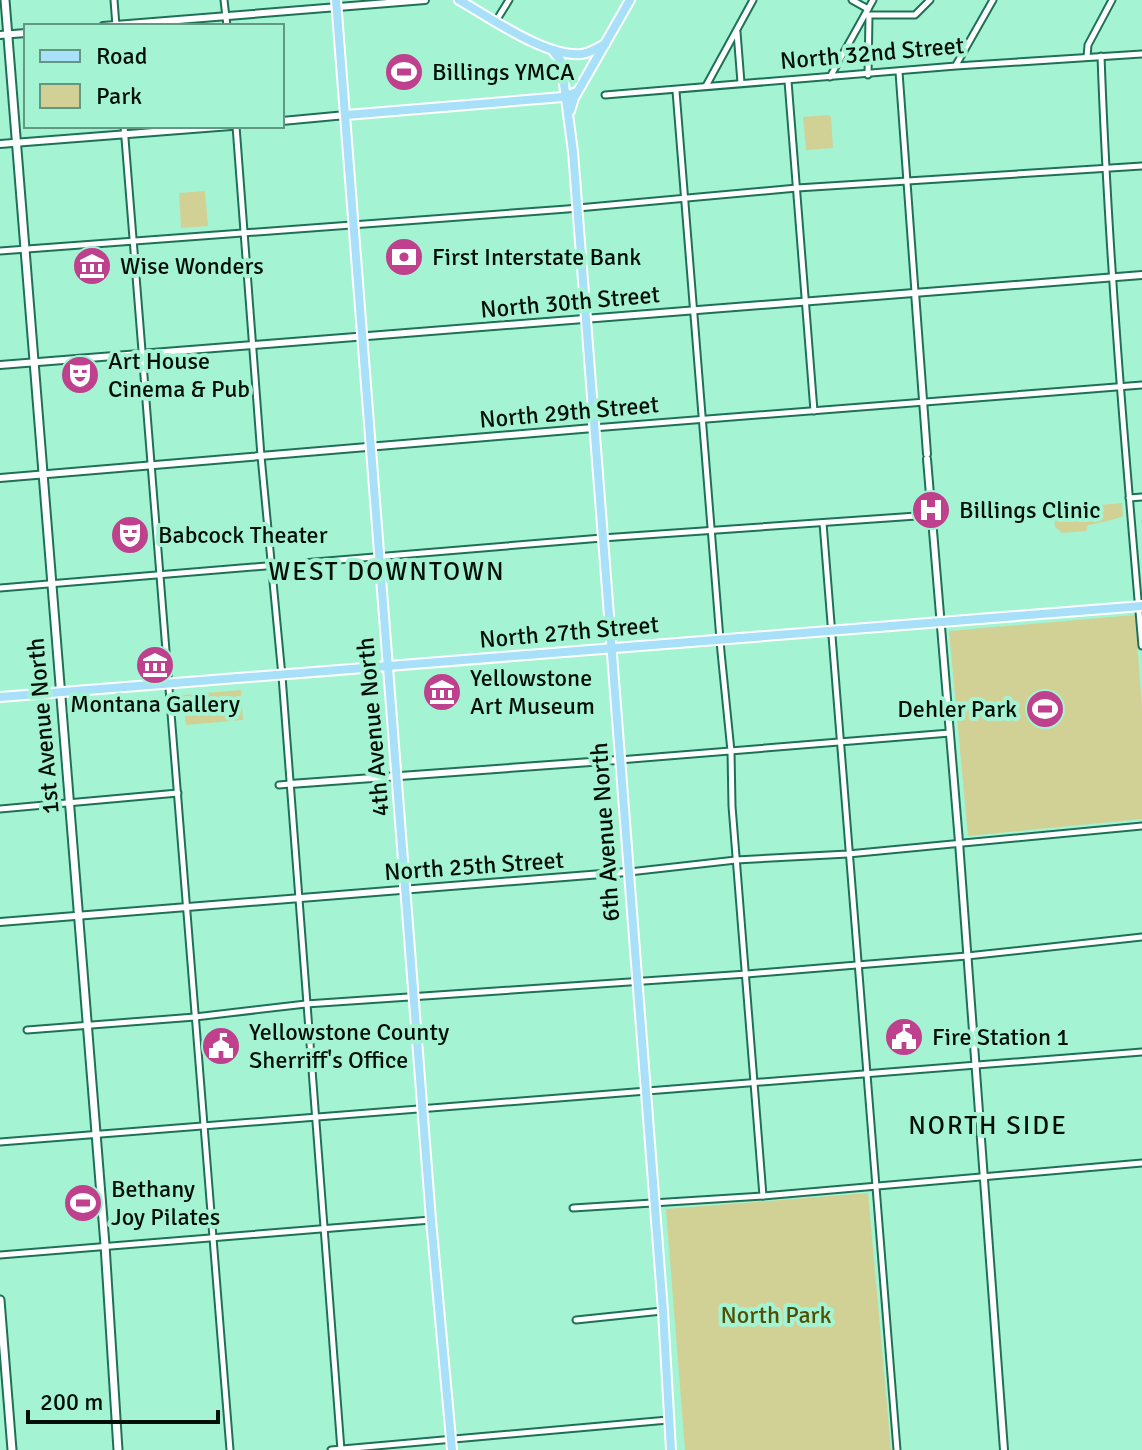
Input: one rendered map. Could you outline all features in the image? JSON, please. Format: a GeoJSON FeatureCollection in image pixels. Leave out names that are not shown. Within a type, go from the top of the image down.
{"type":"FeatureCollection","features":[{"type":"Feature","properties":{"kind":"main road","name":"1st Avenue North"},"geometry":{"type":"LineString","coordinates":[[5,0],[4,35],[16,142],[70,802],[118,1450]]}},
{"type":"Feature","properties":{"kind":"main road"},"geometry":{"type":"LineString","coordinates":[[459,0],[553,51],[578,54],[605,44]]}},
{"type":"Feature","properties":{"kind":"main road","name":"6th Avenue North"},"geometry":{"type":"LineString","coordinates":[[570,116],[577,92],[630,0]]}},
{"type":"Feature","properties":{"kind":"main road","name":"4th Avenue North"},"geometry":{"type":"LineString","coordinates":[[337,4],[431,1220],[452,1445]]}},
{"type":"Feature","properties":{"kind":"main road","name":"6th Avenue North"},"geometry":{"type":"LineString","coordinates":[[553,51],[561,61],[563,97],[570,116],[663,1311],[671,1450]]}},
{"type":"Feature","properties":{"kind":"main road"},"geometry":{"type":"LineString","coordinates":[[346,115],[563,97],[577,92]]}},
{"type":"Feature","properties":{"kind":"main road","name":"North 27th Street"},"geometry":{"type":"LineString","coordinates":[[0,697],[1141,606]]}},
{"type":"Feature","properties":{"kind":"main road"},"geometry":{"type":"LineString","coordinates":[[0,1300],[12,1450]]}},
{"type":"Feature","properties":{"kind":"street"},"geometry":{"type":"LineString","coordinates":[[114,0],[116,24]]}},
{"type":"Feature","properties":{"kind":"street"},"geometry":{"type":"LineString","coordinates":[[224,0],[227,24]]}},
{"type":"Feature","properties":{"kind":"street"},"geometry":{"type":"LineString","coordinates":[[128,24],[337,4],[425,0]]}},
{"type":"Feature","properties":{"kind":"street"},"geometry":{"type":"LineString","coordinates":[[496,21],[509,0]]}},
{"type":"Feature","properties":{"kind":"street"},"geometry":{"type":"LineString","coordinates":[[706,87],[753,0]]}},
{"type":"Feature","properties":{"kind":"street"},"geometry":{"type":"LineString","coordinates":[[852,0],[867,13],[915,15],[930,0]]}},
{"type":"Feature","properties":{"kind":"street"},"geometry":{"type":"LineString","coordinates":[[829,78],[873,0]]}},
{"type":"Feature","properties":{"kind":"street"},"geometry":{"type":"LineString","coordinates":[[956,66],[993,0]]}},
{"type":"Feature","properties":{"kind":"street"},"geometry":{"type":"LineString","coordinates":[[1087,57],[1088,45],[1112,0]]}},
{"type":"Feature","properties":{"kind":"street"},"geometry":{"type":"LineString","coordinates":[[867,13],[868,75]]}},
{"type":"Feature","properties":{"kind":"street"},"geometry":{"type":"LineString","coordinates":[[737,29],[741,83]]}},
{"type":"Feature","properties":{"kind":"street"},"geometry":{"type":"LineString","coordinates":[[4,35],[24,33]]}},
{"type":"Feature","properties":{"kind":"street","name":"North 32nd Street"},"geometry":{"type":"LineString","coordinates":[[605,95],[1142,54]]}},
{"type":"Feature","properties":{"kind":"street"},"geometry":{"type":"LineString","coordinates":[[1101,56],[1105,169],[1120,386],[1142,646]]}},
{"type":"Feature","properties":{"kind":"street"},"geometry":{"type":"LineString","coordinates":[[899,72],[931,515],[977,1064],[1004,1450]]}},
{"type":"Feature","properties":{"kind":"street"},"geometry":{"type":"LineString","coordinates":[[788,81],[814,411]]}},
{"type":"Feature","properties":{"kind":"street"},"geometry":{"type":"LineString","coordinates":[[676,91],[731,751],[736,860],[763,1196]]}},
{"type":"Feature","properties":{"kind":"street"},"geometry":{"type":"LineString","coordinates":[[284,121],[346,115]]}},
{"type":"Feature","properties":{"kind":"street"},"geometry":{"type":"LineString","coordinates":[[124,128],[230,1450]]}},
{"type":"Feature","properties":{"kind":"street"},"geometry":{"type":"LineString","coordinates":[[0,144],[210,128]]}},
{"type":"Feature","properties":{"kind":"street"},"geometry":{"type":"LineString","coordinates":[[234,128],[246,233],[261,456],[282,676],[341,1450]]}},
{"type":"Feature","properties":{"kind":"street"},"geometry":{"type":"LineString","coordinates":[[0,251],[577,208],[797,188],[1142,166]]}},
{"type":"Feature","properties":{"kind":"street","name":"North 30th Street"},"geometry":{"type":"LineString","coordinates":[[0,365],[1142,275]]}},
{"type":"Feature","properties":{"kind":"street","name":"North 29th Street"},"geometry":{"type":"LineString","coordinates":[[0,478],[1142,385]]}},
{"type":"Feature","properties":{"kind":"street"},"geometry":{"type":"LineString","coordinates":[[1129,498],[1142,497]]}},
{"type":"Feature","properties":{"kind":"street"},"geometry":{"type":"LineString","coordinates":[[0,588],[602,538],[931,515]]}},
{"type":"Feature","properties":{"kind":"street"},"geometry":{"type":"LineString","coordinates":[[823,523],[897,1450]]}},
{"type":"Feature","properties":{"kind":"street"},"geometry":{"type":"LineString","coordinates":[[279,785],[950,733]]}},
{"type":"Feature","properties":{"kind":"street"},"geometry":{"type":"LineString","coordinates":[[0,809],[178,793]]}},
{"type":"Feature","properties":{"kind":"street","name":"North 25th Street"},"geometry":{"type":"LineString","coordinates":[[0,922],[627,872],[736,860],[848,854],[1142,826]]}},
{"type":"Feature","properties":{"kind":"street"},"geometry":{"type":"LineString","coordinates":[[27,1030],[195,1017],[306,1004],[967,956],[1142,937]]}},
{"type":"Feature","properties":{"kind":"street"},"geometry":{"type":"LineString","coordinates":[[0,1142],[1142,1052]]}},
{"type":"Feature","properties":{"kind":"street"},"geometry":{"type":"LineString","coordinates":[[573,1208],[763,1196],[1142,1163]]}},
{"type":"Feature","properties":{"kind":"street"},"geometry":{"type":"LineString","coordinates":[[0,1255],[431,1220]]}},
{"type":"Feature","properties":{"kind":"street"},"geometry":{"type":"LineString","coordinates":[[576,1320],[663,1311]]}},
{"type":"Feature","properties":{"kind":"street"},"geometry":{"type":"LineString","coordinates":[[331,1450],[452,1445],[668,1420]]}},
{"type":"Feature","properties":{"kind":"green space"},"geometry":{"type":"Polygon","coordinates":[[[803,117],[831,117],[833,148],[806,150],[803,117]]]}},
{"type":"Feature","properties":{"kind":"green space"},"geometry":{"type":"Polygon","coordinates":[[[205,191],[208,226],[181,228],[179,193],[205,191]]]}},
{"type":"Feature","properties":{"kind":"green space"},"geometry":{"type":"Polygon","coordinates":[[[1122,503],[1123,516],[1088,525],[1086,531],[1062,533],[1055,527],[1054,513],[1057,509],[1122,503]]]}},
{"type":"Feature","properties":{"kind":"green space"},"geometry":{"type":"Polygon","coordinates":[[[1135,615],[1142,707],[1142,819],[968,836],[949,631],[1135,615]]]}},
{"type":"Feature","properties":{"kind":"green space"},"geometry":{"type":"Polygon","coordinates":[[[241,690],[243,720],[186,725],[183,695],[241,690]]]}},
{"type":"Feature","properties":{"kind":"green space","name":"North Park"},"geometry":{"type":"Polygon","coordinates":[[[868,1193],[891,1450],[685,1450],[666,1209],[868,1193]]]}},
{"type":"Feature","properties":{"kind":"place","name":"Billings YMCA"},"geometry":{"type":"Point","coordinates":[404,72]}},
{"type":"Feature","properties":{"kind":"place","name":"First Interstate Bank"},"geometry":{"type":"Point","coordinates":[404,257]}},
{"type":"Feature","properties":{"kind":"place","name":"Wise Wonders"},"geometry":{"type":"Point","coordinates":[92,266]}},
{"type":"Feature","properties":{"kind":"place","name":"Art House Cinema & Pub"},"geometry":{"type":"Point","coordinates":[80,375]}},
{"type":"Feature","properties":{"kind":"place","name":"Billings Clinic"},"geometry":{"type":"Point","coordinates":[931,510]}},
{"type":"Feature","properties":{"kind":"place","name":"Babcock Theater"},"geometry":{"type":"Point","coordinates":[130,535]}},
{"type":"Feature","properties":{"kind":"place","name":"Montana Gallery"},"geometry":{"type":"Point","coordinates":[155,665]}},
{"type":"Feature","properties":{"kind":"place","name":"Yellowstone Art Museum"},"geometry":{"type":"Point","coordinates":[442,692]}},
{"type":"Feature","properties":{"kind":"place","name":"Dehler Park"},"geometry":{"type":"Point","coordinates":[1045,709]}},
{"type":"Feature","properties":{"kind":"place","name":"Fire Station 1"},"geometry":{"type":"Point","coordinates":[904,1037]}},
{"type":"Feature","properties":{"kind":"place","name":"Yellowstone County Sherriff's Office"},"geometry":{"type":"Point","coordinates":[221,1046]}},
{"type":"Feature","properties":{"kind":"place","name":"Bethany Joy Pilates"},"geometry":{"type":"Point","coordinates":[83,1203]}},
{"type":"Feature","properties":{"kind":"district","name":"WEST DOWNTOWN"},"geometry":{"type":"Point","coordinates":[387,571]}},
{"type":"Feature","properties":{"kind":"district","name":"NORTH SIDE"},"geometry":{"type":"Point","coordinates":[988,1125]}}]}
